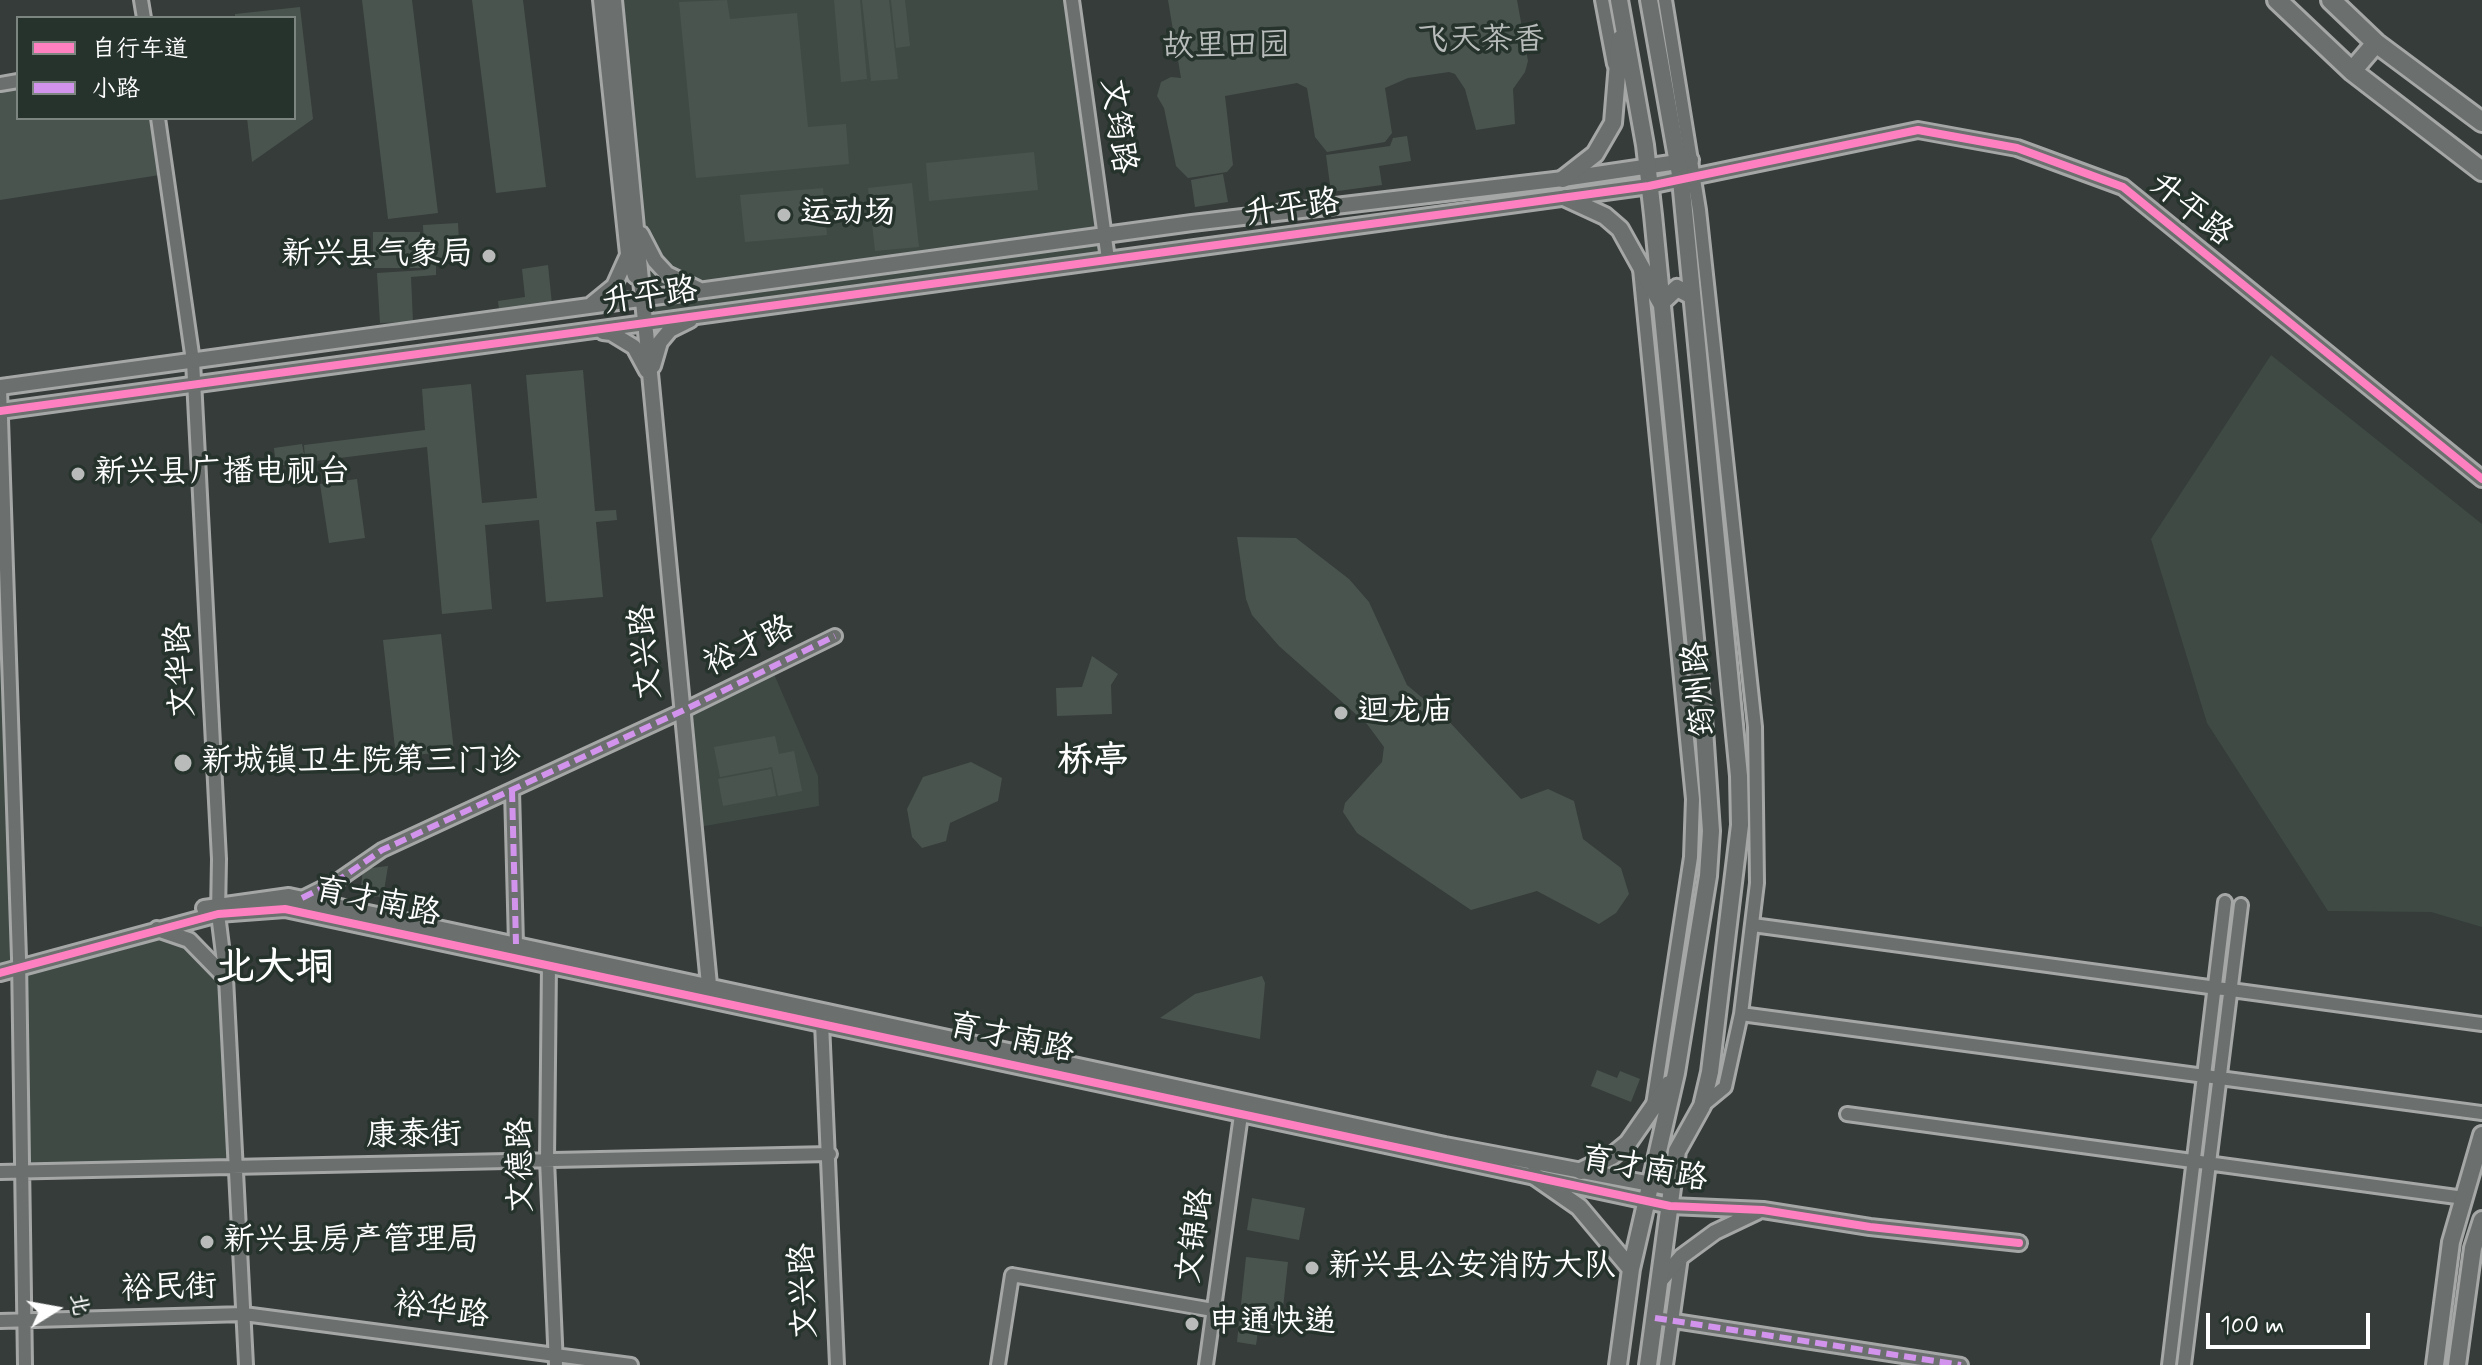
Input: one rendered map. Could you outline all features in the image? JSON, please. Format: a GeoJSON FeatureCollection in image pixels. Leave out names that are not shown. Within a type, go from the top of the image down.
{"type":"FeatureCollection","features":[{"type":"Feature","properties":{"kind":"main road","name":"筠州路"},"geometry":{"type":"LineString","coordinates":[[1618,1365],[1631,1269],[1676,1073],[1708,876],[1711,831],[1704,729],[1647,167],[1619,0]]}},
{"type":"Feature","properties":{"kind":"main road","name":"筠州路"},"geometry":{"type":"LineString","coordinates":[[1648,1365],[1677,1151],[1702,1106],[1731,920],[1740,825],[1739,776],[1692,296],[1688,179],[1649,0]]}},
{"type":"Feature","properties":{"kind":"main road"},"geometry":{"type":"LineString","coordinates":[[2277,0],[2352,71],[2482,171]]}},
{"type":"Feature","properties":{"kind":"main road"},"geometry":{"type":"LineString","coordinates":[[2331,0],[2376,43],[2482,122]]}},
{"type":"Feature","properties":{"kind":"main road"},"geometry":{"type":"LineString","coordinates":[[1563,179],[1606,140],[1613,123],[1622,18]]}},
{"type":"Feature","properties":{"kind":"main road"},"geometry":{"type":"LineString","coordinates":[[2352,71],[2376,43]]}},
{"type":"Feature","properties":{"kind":"main road"},"geometry":{"type":"LineString","coordinates":[[1566,198],[1605,216],[1620,229],[1661,303],[1677,288],[1692,296]]}},
{"type":"Feature","properties":{"kind":"main road"},"geometry":{"type":"LineString","coordinates":[[1581,1171],[1612,1156],[1628,1143],[1676,1073]]}},
{"type":"Feature","properties":{"kind":"main road"},"geometry":{"type":"LineString","coordinates":[[2435,1365],[2451,1242],[2482,1135]]}},
{"type":"Feature","properties":{"kind":"main road"},"geometry":{"type":"LineString","coordinates":[[1533,1175],[1579,1207],[1631,1269],[1648,1263],[1655,1267],[1661,1280]]}},
{"type":"Feature","properties":{"kind":"main road"},"geometry":{"type":"LineString","coordinates":[[2457,1365],[2473,1248],[2482,1220]]}},
{"type":"Feature","properties":{"kind":"street","name":"文兴路"},"geometry":{"type":"LineString","coordinates":[[601,0],[628,254],[643,299]]}},
{"type":"Feature","properties":{"kind":"street","name":"文兴路"},"geometry":{"type":"LineString","coordinates":[[614,0],[710,993]]}},
{"type":"Feature","properties":{"kind":"street","name":"文筠路"},"geometry":{"type":"LineString","coordinates":[[1072,0],[1108,259]]}},
{"type":"Feature","properties":{"kind":"street"},"geometry":{"type":"LineString","coordinates":[[1602,0],[1616,73]]}},
{"type":"Feature","properties":{"kind":"street"},"geometry":{"type":"LineString","coordinates":[[1665,0],[1684,161]]}},
{"type":"Feature","properties":{"kind":"street","name":"文华路"},"geometry":{"type":"LineString","coordinates":[[158,120],[193,361],[219,859],[218,910],[226,978],[246,1365]]}},
{"type":"Feature","properties":{"kind":"street","name":"升平路"},"geometry":{"type":"LineString","coordinates":[[2,411],[1649,186],[1918,130],[2017,148],[2123,187],[2482,479]]}},
{"type":"Feature","properties":{"kind":"street","name":"升平路"},"geometry":{"type":"LineString","coordinates":[[0,388],[1104,235],[1563,179],[1684,161]]}},
{"type":"Feature","properties":{"kind":"street"},"geometry":{"type":"LineString","coordinates":[[1688,179],[1755,727],[1757,883],[1741,1014],[1725,1087],[1702,1106]]}},
{"type":"Feature","properties":{"kind":"street"},"geometry":{"type":"LineString","coordinates":[[636,219],[655,261],[667,274],[702,291]]}},
{"type":"Feature","properties":{"kind":"street"},"geometry":{"type":"LineString","coordinates":[[586,307],[600,300],[614,286],[628,254]]}},
{"type":"Feature","properties":{"kind":"street"},"geometry":{"type":"LineString","coordinates":[[1639,266],[1693,799],[1691,857],[1652,1110]]}},
{"type":"Feature","properties":{"kind":"street"},"geometry":{"type":"LineString","coordinates":[[651,379],[660,342],[670,330],[700,315]]}},
{"type":"Feature","properties":{"kind":"street"},"geometry":{"type":"LineString","coordinates":[[584,331],[611,333],[634,347],[651,379]]}},
{"type":"Feature","properties":{"kind":"street"},"geometry":{"type":"LineString","coordinates":[[0,388],[19,963],[25,1365]]}},
{"type":"Feature","properties":{"kind":"street","name":"裕才路"},"geometry":{"type":"LineString","coordinates":[[302,898],[382,850],[682,711],[835,636]]}},
{"type":"Feature","properties":{"kind":"street"},"geometry":{"type":"LineString","coordinates":[[512,790],[516,944]]}},
{"type":"Feature","properties":{"kind":"street","name":"育才南路"},"geometry":{"type":"LineString","coordinates":[[0,973],[19,963],[218,910],[289,896],[516,944],[822,1023],[1670,1206],[1763,1210],[1870,1227],[2019,1243]]}},
{"type":"Feature","properties":{"kind":"street"},"geometry":{"type":"LineString","coordinates":[[2169,1365],[2225,902]]}},
{"type":"Feature","properties":{"kind":"street"},"geometry":{"type":"LineString","coordinates":[[2184,1365],[2241,905]]}},
{"type":"Feature","properties":{"kind":"street","name":"育才南路"},"geometry":{"type":"LineString","coordinates":[[0,963],[19,963],[157,929],[218,910],[285,909],[1672,1188]]}},
{"type":"Feature","properties":{"kind":"street"},"geometry":{"type":"LineString","coordinates":[[1753,925],[2482,1024]]}},
{"type":"Feature","properties":{"kind":"street"},"geometry":{"type":"LineString","coordinates":[[157,929],[189,940],[226,978]]}},
{"type":"Feature","properties":{"kind":"street","name":"文德路"},"geometry":{"type":"LineString","coordinates":[[549,964],[547,1160],[556,1360]]}},
{"type":"Feature","properties":{"kind":"street"},"geometry":{"type":"LineString","coordinates":[[1741,1014],[2482,1113]]}},
{"type":"Feature","properties":{"kind":"street","name":"文兴路"},"geometry":{"type":"LineString","coordinates":[[822,1023],[837,1365]]}},
{"type":"Feature","properties":{"kind":"street"},"geometry":{"type":"LineString","coordinates":[[1847,1114],[2464,1198]]}},
{"type":"Feature","properties":{"kind":"street","name":"文锦路"},"geometry":{"type":"LineString","coordinates":[[1206,1365],[1241,1115]]}},
{"type":"Feature","properties":{"kind":"street","name":"康泰街"},"geometry":{"type":"LineString","coordinates":[[0,1172],[830,1154]]}},
{"type":"Feature","properties":{"kind":"street"},"geometry":{"type":"LineString","coordinates":[[1661,1280],[1681,1257],[1724,1226],[1763,1210]]}},
{"type":"Feature","properties":{"kind":"street"},"geometry":{"type":"LineString","coordinates":[[1666,1365],[1681,1257]]}},
{"type":"Feature","properties":{"kind":"street"},"geometry":{"type":"LineString","coordinates":[[998,1365],[1012,1275],[1213,1310]]}},
{"type":"Feature","properties":{"kind":"street","name":"裕华路"},"geometry":{"type":"LineString","coordinates":[[244,1314],[556,1360],[631,1365]]}},
{"type":"Feature","properties":{"kind":"street","name":"裕民街"},"geometry":{"type":"LineString","coordinates":[[0,1321],[244,1314]]}},
{"type":"Feature","properties":{"kind":"street"},"geometry":{"type":"LineString","coordinates":[[1655,1318],[1961,1365]]}},
{"type":"Feature","properties":{"kind":"shaded area"},"geometry":{"type":"Polygon","coordinates":[[[614,0],[1072,0],[1108,259],[645,323],[614,0]]]}},
{"type":"Feature","properties":{"kind":"shaded area"},"geometry":{"type":"Polygon","coordinates":[[[2271,355],[2482,524],[2482,927],[2431,912],[2328,911],[2207,723],[2151,539],[2271,355]]]}},
{"type":"Feature","properties":{"kind":"shaded area"},"geometry":{"type":"Polygon","coordinates":[[[0,411],[19,961],[176,919],[226,972],[236,1167],[21,1171],[19,962],[0,966],[0,411]]]}},
{"type":"Feature","properties":{"kind":"shaded area"},"geometry":{"type":"Polygon","coordinates":[[[771,667],[818,776],[819,806],[693,828],[682,711],[771,667]]]}},
{"type":"Feature","properties":{"kind":"green space"},"geometry":{"type":"Polygon","coordinates":[[[362,0],[412,0],[438,213],[388,219],[362,0]]]}},
{"type":"Feature","properties":{"kind":"green space"},"geometry":{"type":"Polygon","coordinates":[[[472,0],[523,0],[546,187],[496,193],[472,0]]]}},
{"type":"Feature","properties":{"kind":"green space"},"geometry":{"type":"Polygon","coordinates":[[[727,0],[730,19],[797,13],[808,127],[846,124],[849,164],[696,178],[679,2],[727,0]]]}},
{"type":"Feature","properties":{"kind":"green space"},"geometry":{"type":"Polygon","coordinates":[[[834,0],[860,0],[867,79],[841,82],[834,0]]]}},
{"type":"Feature","properties":{"kind":"green space"},"geometry":{"type":"Polygon","coordinates":[[[862,0],[889,0],[898,79],[871,81],[862,0]]]}},
{"type":"Feature","properties":{"kind":"green space"},"geometry":{"type":"Polygon","coordinates":[[[891,0],[905,0],[910,46],[896,48],[891,0]]]}},
{"type":"Feature","properties":{"kind":"green space"},"geometry":{"type":"Polygon","coordinates":[[[1168,0],[1517,0],[1528,61],[1525,72],[1513,89],[1515,124],[1476,130],[1465,89],[1455,74],[1449,72],[1408,78],[1385,88],[1392,133],[1385,142],[1327,152],[1315,137],[1307,88],[1297,83],[1225,96],[1233,165],[1227,172],[1188,178],[1176,166],[1164,108],[1157,96],[1161,82],[1171,77],[1181,78],[1168,0]]]}},
{"type":"Feature","properties":{"kind":"green space"},"geometry":{"type":"Polygon","coordinates":[[[300,7],[313,119],[252,162],[247,120],[296,120],[296,16],[235,14],[300,7]]]}},
{"type":"Feature","properties":{"kind":"green space"},"geometry":{"type":"Polygon","coordinates":[[[16,81],[16,120],[158,120],[166,174],[0,200],[0,84],[16,81]]]}},
{"type":"Feature","properties":{"kind":"green space"},"geometry":{"type":"Polygon","coordinates":[[[1407,136],[1411,161],[1379,166],[1382,185],[1331,192],[1326,155],[1390,146],[1393,138],[1407,136]]]}},
{"type":"Feature","properties":{"kind":"green space"},"geometry":{"type":"Polygon","coordinates":[[[1034,152],[1038,190],[929,201],[926,163],[1034,152]]]}},
{"type":"Feature","properties":{"kind":"green space"},"geometry":{"type":"Polygon","coordinates":[[[1223,174],[1228,202],[1195,207],[1191,180],[1223,174]]]}},
{"type":"Feature","properties":{"kind":"green space"},"geometry":{"type":"Polygon","coordinates":[[[912,183],[919,247],[875,251],[868,188],[912,183]]]}},
{"type":"Feature","properties":{"kind":"green space","name":"运动场"},"geometry":{"type":"Polygon","coordinates":[[[823,188],[827,235],[745,242],[740,195],[823,188]]]}},
{"type":"Feature","properties":{"kind":"green space"},"geometry":{"type":"Polygon","coordinates":[[[458,223],[460,260],[436,261],[436,275],[411,277],[413,322],[380,323],[377,273],[425,270],[423,225],[458,223]]]}},
{"type":"Feature","properties":{"kind":"green space"},"geometry":{"type":"Polygon","coordinates":[[[373,232],[420,232],[421,268],[373,268],[373,232]]]}},
{"type":"Feature","properties":{"kind":"green space"},"geometry":{"type":"Polygon","coordinates":[[[548,265],[552,304],[499,310],[498,301],[525,297],[522,269],[548,265]]]}},
{"type":"Feature","properties":{"kind":"green space"},"geometry":{"type":"Polygon","coordinates":[[[583,370],[595,511],[616,510],[617,520],[596,522],[603,597],[546,602],[539,520],[485,525],[492,609],[442,614],[427,447],[276,466],[274,448],[302,444],[305,459],[304,445],[425,430],[422,389],[471,384],[482,503],[537,498],[526,375],[583,370]]]}},
{"type":"Feature","properties":{"kind":"green space"},"geometry":{"type":"Polygon","coordinates":[[[357,479],[365,538],[329,543],[320,484],[357,479]]]}},
{"type":"Feature","properties":{"kind":"green space"},"geometry":{"type":"Polygon","coordinates":[[[1237,537],[1296,538],[1349,579],[1369,602],[1407,685],[1444,716],[1521,799],[1548,789],[1574,801],[1583,839],[1621,868],[1629,894],[1616,913],[1599,924],[1537,891],[1471,910],[1357,833],[1343,812],[1345,803],[1382,762],[1384,747],[1367,724],[1279,646],[1252,615],[1246,599],[1237,537]]]}},
{"type":"Feature","properties":{"kind":"green space"},"geometry":{"type":"Polygon","coordinates":[[[441,634],[454,751],[396,757],[383,640],[441,634]]]}},
{"type":"Feature","properties":{"kind":"green space"},"geometry":{"type":"Polygon","coordinates":[[[1092,656],[1118,674],[1111,685],[1112,714],[1057,716],[1056,688],[1082,687],[1092,656]]]}},
{"type":"Feature","properties":{"kind":"green space"},"geometry":{"type":"Polygon","coordinates":[[[775,736],[779,754],[794,751],[802,791],[778,796],[772,767],[720,777],[714,747],[775,736]]]}},
{"type":"Feature","properties":{"kind":"green space"},"geometry":{"type":"Polygon","coordinates":[[[971,762],[1002,778],[998,801],[950,823],[946,841],[922,848],[912,837],[907,809],[923,777],[971,762]]]}},
{"type":"Feature","properties":{"kind":"green space"},"geometry":{"type":"Polygon","coordinates":[[[771,769],[776,796],[723,806],[718,779],[771,769]]]}},
{"type":"Feature","properties":{"kind":"green space"},"geometry":{"type":"Polygon","coordinates":[[[388,866],[383,897],[360,895],[363,869],[388,866]]]}},
{"type":"Feature","properties":{"kind":"green space"},"geometry":{"type":"Polygon","coordinates":[[[1262,976],[1265,983],[1260,1039],[1160,1018],[1195,994],[1262,976]]]}},
{"type":"Feature","properties":{"kind":"green space"},"geometry":{"type":"Polygon","coordinates":[[[1597,1070],[1617,1078],[1620,1071],[1640,1079],[1631,1102],[1591,1086],[1597,1070]]]}},
{"type":"Feature","properties":{"kind":"green space"},"geometry":{"type":"Polygon","coordinates":[[[1252,1198],[1305,1208],[1299,1240],[1247,1230],[1252,1198]]]}},
{"type":"Feature","properties":{"kind":"green space"},"geometry":{"type":"Polygon","coordinates":[[[1246,1257],[1288,1262],[1281,1326],[1259,1324],[1256,1345],[1237,1342],[1246,1257]]]}},
{"type":"Feature","properties":{"kind":"marked path"},"geometry":{"type":"LineString","coordinates":[[302,898],[340,879],[382,850],[682,711],[835,636]]}},
{"type":"Feature","properties":{"kind":"marked path"},"geometry":{"type":"LineString","coordinates":[[512,790],[516,944]]}},
{"type":"Feature","properties":{"kind":"marked path"},"geometry":{"type":"LineString","coordinates":[[1655,1318],[1961,1365]]}},
{"type":"Feature","properties":{"kind":"cycle path"},"geometry":{"type":"LineString","coordinates":[[0,411],[1649,186],[1918,130],[2017,148],[2123,187],[2482,479]]}},
{"type":"Feature","properties":{"kind":"cycle path"},"geometry":{"type":"LineString","coordinates":[[0,973],[218,914],[285,909],[1670,1206],[1763,1210],[1870,1227],[2019,1243]]}},
{"type":"Feature","properties":{"kind":"place","name":"运动场"},"geometry":{"type":"Point","coordinates":[784,215]}},
{"type":"Feature","properties":{"kind":"place","name":"新兴县气象局"},"geometry":{"type":"Point","coordinates":[489,256]}},
{"type":"Feature","properties":{"kind":"place","name":"新兴县广播电视台"},"geometry":{"type":"Point","coordinates":[78,474]}},
{"type":"Feature","properties":{"kind":"place","name":"迴龙庙"},"geometry":{"type":"Point","coordinates":[1341,713]}},
{"type":"Feature","properties":{"kind":"place","name":"新城镇卫生院第三门诊"},"geometry":{"type":"Point","coordinates":[183,763]}},
{"type":"Feature","properties":{"kind":"place","name":"新兴县房产管理局"},"geometry":{"type":"Point","coordinates":[207,1242]}},
{"type":"Feature","properties":{"kind":"place","name":"新兴县公安消防大队"},"geometry":{"type":"Point","coordinates":[1312,1268]}},
{"type":"Feature","properties":{"kind":"place","name":"申通快递"},"geometry":{"type":"Point","coordinates":[1192,1324]}},
{"type":"Feature","properties":{"kind":"district","name":"桥亭"},"geometry":{"type":"Point","coordinates":[1093,763]}},
{"type":"Feature","properties":{"kind":"district","name":"北大垌"},"geometry":{"type":"Point","coordinates":[275,971]}},
{"type":"Feature","properties":{"kind":"park label","name":"飞天茶香"},"geometry":{"type":"Point","coordinates":[1481,42]}},
{"type":"Feature","properties":{"kind":"park label","name":"故里田园"},"geometry":{"type":"Point","coordinates":[1226,48]}}]}
